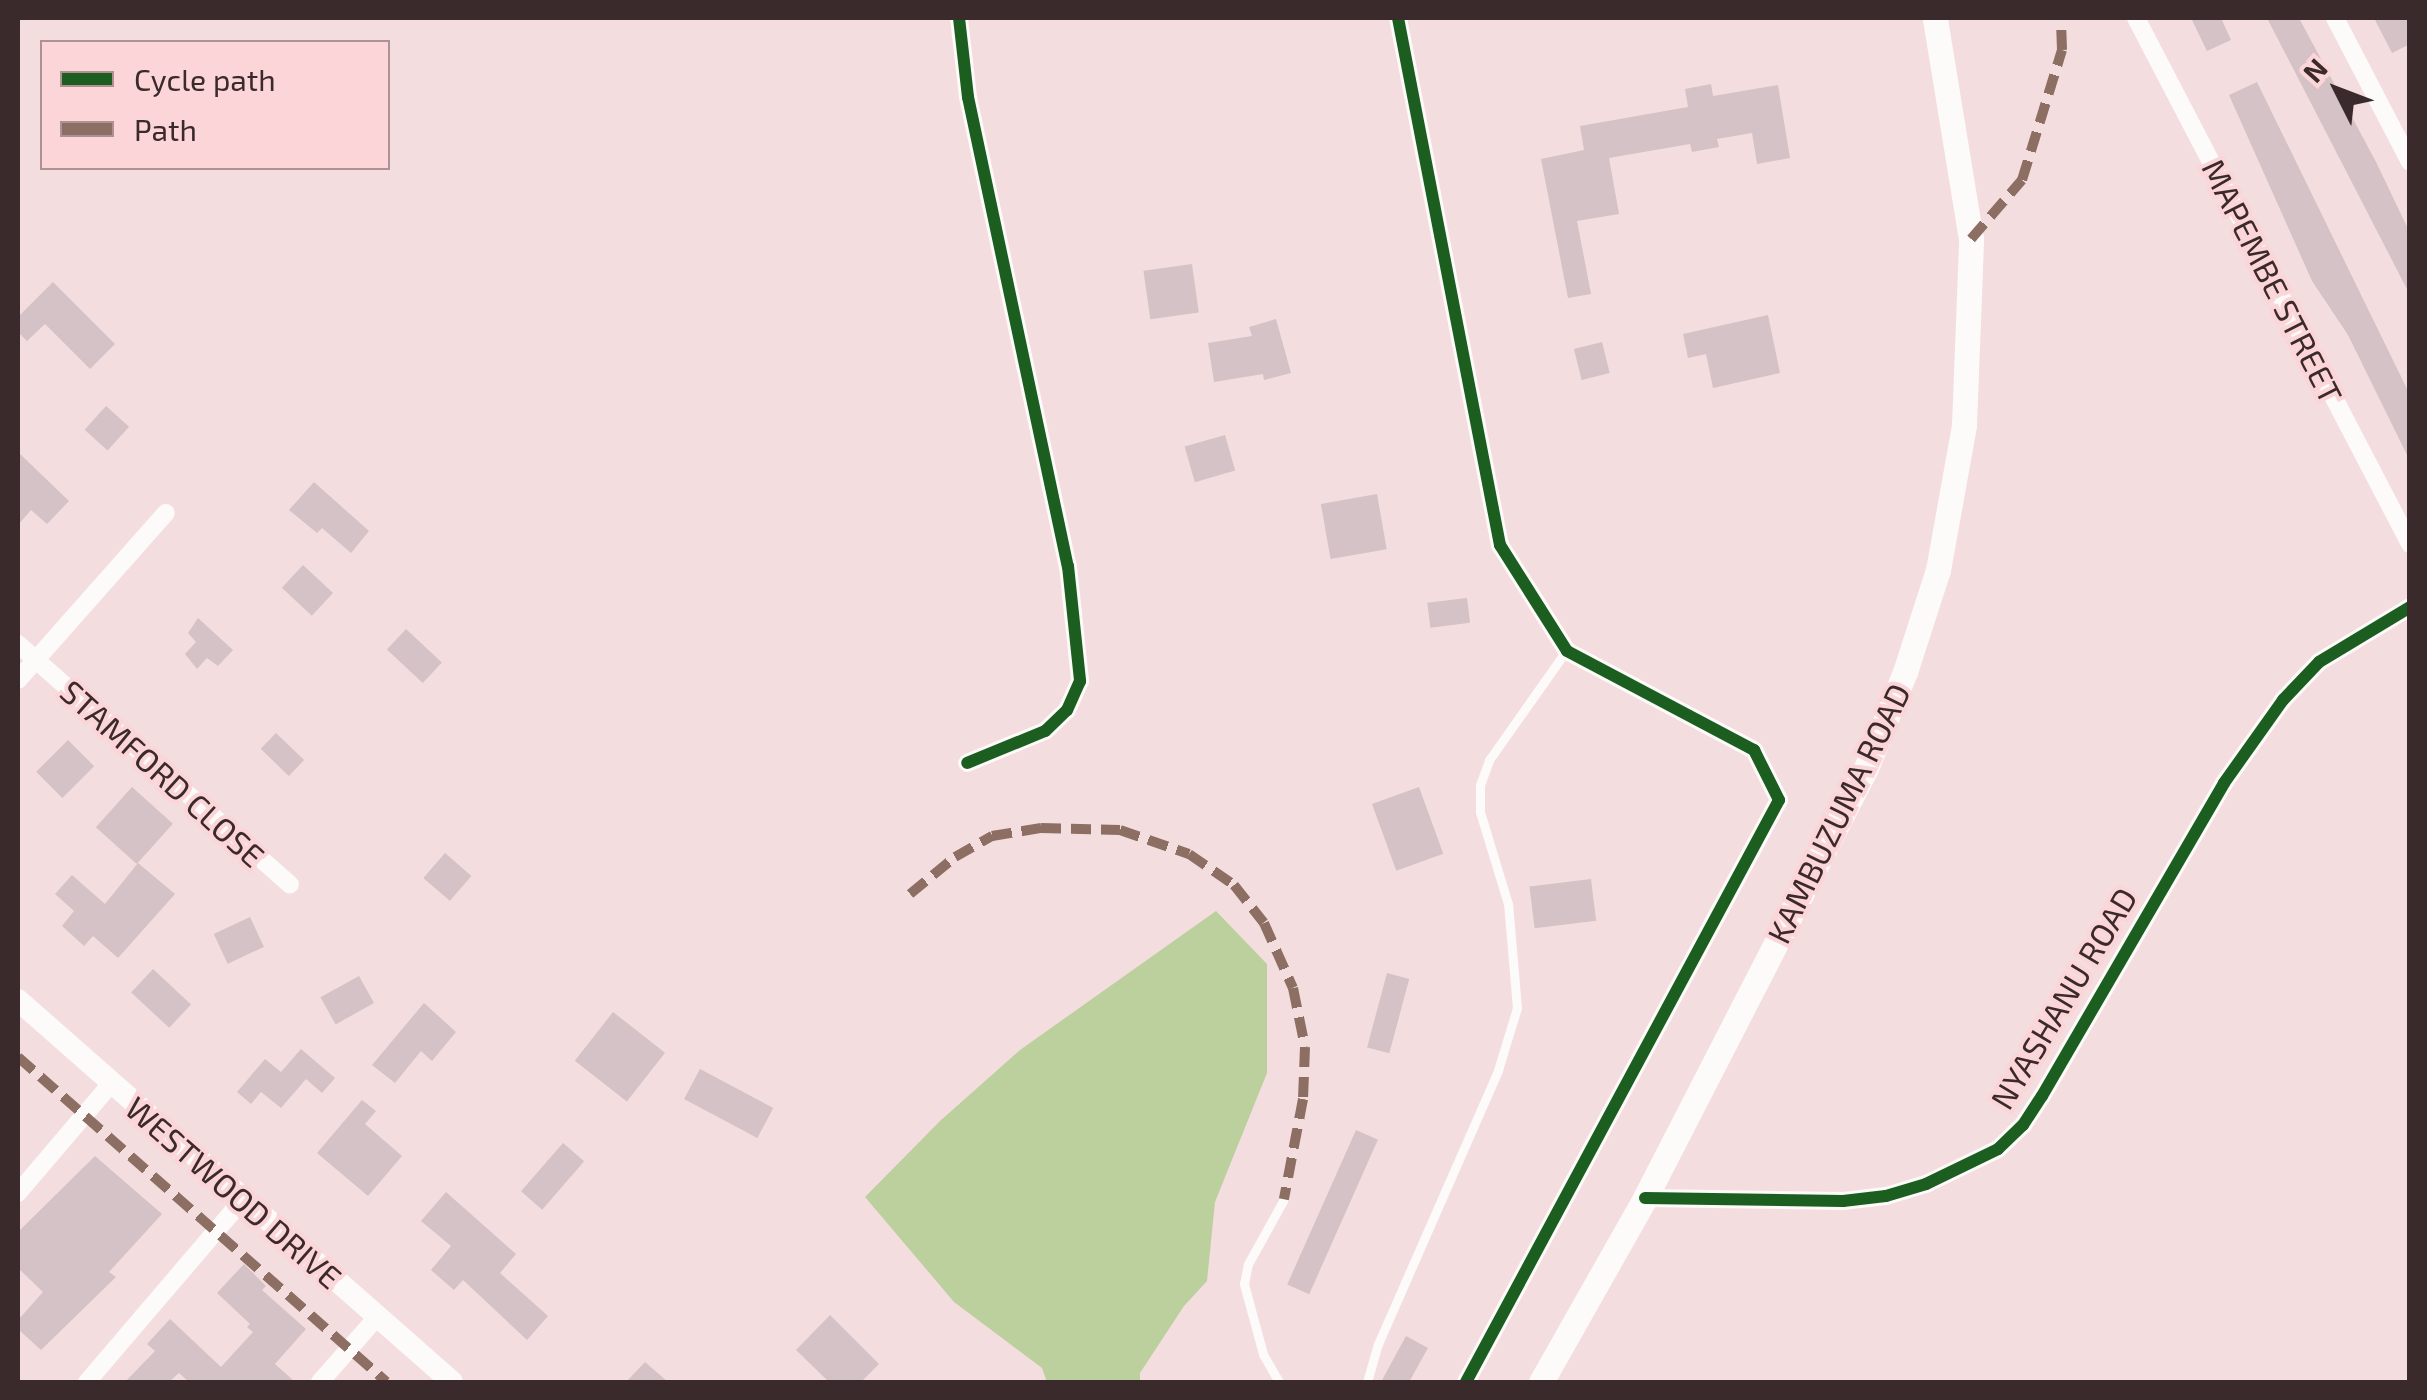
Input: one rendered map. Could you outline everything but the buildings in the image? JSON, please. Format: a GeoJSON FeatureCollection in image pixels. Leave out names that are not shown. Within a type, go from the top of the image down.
{"type":"FeatureCollection","features":[{"type":"Feature","properties":{"kind":"main road","name":"KAMBUZUMA ROAD"},"geometry":{"type":"LineString","coordinates":[[1541,1382],[1645,1198],[1866,768],[1906,672],[1938,570],[1964,425],[1971,239],[1935,18]]}},
{"type":"Feature","properties":{"kind":"street"},"geometry":{"type":"LineString","coordinates":[[960,18],[968,97],[1068,566],[1080,681],[1067,710],[1044,731],[966,762]]}},
{"type":"Feature","properties":{"kind":"street"},"geometry":{"type":"LineString","coordinates":[[1398,18],[1500,545],[1566,650],[1754,750],[1778,800],[1466,1382]]}},
{"type":"Feature","properties":{"kind":"street","name":"MAPEMBE STREET"},"geometry":{"type":"LineString","coordinates":[[2136,18],[2410,544]]}},
{"type":"Feature","properties":{"kind":"street"},"geometry":{"type":"LineString","coordinates":[[2334,18],[2410,162]]}},
{"type":"Feature","properties":{"kind":"street"},"geometry":{"type":"LineString","coordinates":[[18,680],[166,513]]}},
{"type":"Feature","properties":{"kind":"street","name":"NYASHANU ROAD"},"geometry":{"type":"LineString","coordinates":[[1645,1198],[1843,1201],[1886,1196],[1926,1184],[1998,1149],[2024,1125],[2175,864],[2283,700],[2320,662],[2410,607]]}},
{"type":"Feature","properties":{"kind":"street","name":"STAMFORD CLOSE"},"geometry":{"type":"LineString","coordinates":[[18,644],[290,886]]}},
{"type":"Feature","properties":{"kind":"street","name":"WESTWOOD DRIVE"},"geometry":{"type":"LineString","coordinates":[[18,1000],[241,1202],[452,1382]]}},
{"type":"Feature","properties":{"kind":"street"},"geometry":{"type":"LineString","coordinates":[[18,1193],[110,1085]]}},
{"type":"Feature","properties":{"kind":"street"},"geometry":{"type":"LineString","coordinates":[[87,1382],[241,1202]]}},
{"type":"Feature","properties":{"kind":"street"},"geometry":{"type":"LineString","coordinates":[[320,1382],[378,1316]]}},
{"type":"Feature","properties":{"kind":"lane"},"geometry":{"type":"LineString","coordinates":[[1367,1382],[1378,1344],[1498,1070],[1517,1008],[1508,904],[1480,812],[1480,784],[1489,760],[1566,650]]}},
{"type":"Feature","properties":{"kind":"lane"},"geometry":{"type":"LineString","coordinates":[[1279,1382],[1264,1354],[1244,1284],[1254,1252],[1284,1199]]}},
{"type":"Feature","properties":{"kind":"green space"},"geometry":{"type":"Polygon","coordinates":[[[1216,911],[1267,964],[1267,1073],[1215,1202],[1207,1281],[1184,1306],[1140,1373],[1140,1382],[1047,1382],[1042,1368],[954,1302],[865,1197],[940,1121],[1020,1050],[1216,911]]]}},
{"type":"Feature","properties":{"kind":"marked path"},"geometry":{"type":"LineString","coordinates":[[1971,239],[2022,180],[2062,50],[2061,18]]}},
{"type":"Feature","properties":{"kind":"marked path"},"geometry":{"type":"LineString","coordinates":[[910,894],[955,857],[992,836],[1041,828],[1120,830],[1189,854],[1234,885],[1264,923],[1293,988],[1305,1047],[1303,1099],[1284,1199]]}},
{"type":"Feature","properties":{"kind":"marked path"},"geometry":{"type":"LineString","coordinates":[[18,1057],[386,1382]]}},
{"type":"Feature","properties":{"kind":"cycle path"},"geometry":{"type":"LineString","coordinates":[[959,18],[968,97],[1068,566],[1080,681],[1067,710],[1045,731],[967,763]]}},
{"type":"Feature","properties":{"kind":"cycle path"},"geometry":{"type":"LineString","coordinates":[[1398,18],[1500,545],[1567,651],[1754,750],[1779,800],[1466,1382]]}},
{"type":"Feature","properties":{"kind":"cycle path"},"geometry":{"type":"LineString","coordinates":[[1645,1198],[1843,1201],[1886,1196],[1926,1184],[1998,1149],[2023,1125],[2042,1096],[2224,783],[2283,700],[2319,662],[2410,607]]}}]}
